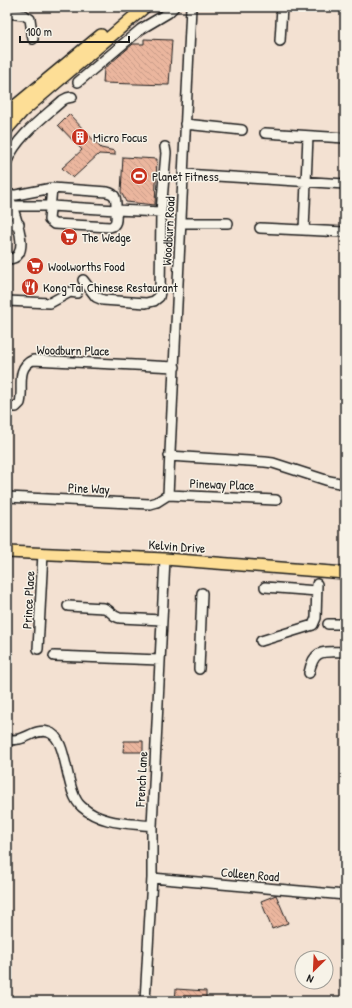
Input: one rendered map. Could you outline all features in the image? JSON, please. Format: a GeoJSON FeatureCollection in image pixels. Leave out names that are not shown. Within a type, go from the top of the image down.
{"type":"FeatureCollection","features":[{"type":"Feature","properties":{"kind":"main road"},"geometry":{"type":"LineString","coordinates":[[7,115],[15,106],[134,7]]}},
{"type":"Feature","properties":{"kind":"main road"},"geometry":{"type":"LineString","coordinates":[[7,129],[22,112],[145,7]]}},
{"type":"Feature","properties":{"kind":"main road","name":"Kelvin Drive"},"geometry":{"type":"LineString","coordinates":[[7,552],[165,559],[345,573]]}},
{"type":"Feature","properties":{"kind":"street"},"geometry":{"type":"LineString","coordinates":[[78,82],[141,28],[168,13],[174,7]]}},
{"type":"Feature","properties":{"kind":"street","name":"Woodburn Road"},"geometry":{"type":"LineString","coordinates":[[168,495],[191,7]]}},
{"type":"Feature","properties":{"kind":"street"},"geometry":{"type":"LineString","coordinates":[[280,41],[282,7]]}},
{"type":"Feature","properties":{"kind":"street"},"geometry":{"type":"LineString","coordinates":[[7,13],[24,15],[30,19],[33,39]]}},
{"type":"Feature","properties":{"kind":"street"},"geometry":{"type":"LineString","coordinates":[[7,161],[17,143],[63,100],[72,97]]}},
{"type":"Feature","properties":{"kind":"street"},"geometry":{"type":"LineString","coordinates":[[185,124],[242,130]]}},
{"type":"Feature","properties":{"kind":"street"},"geometry":{"type":"LineString","coordinates":[[265,133],[345,138]]}},
{"type":"Feature","properties":{"kind":"street"},"geometry":{"type":"LineString","coordinates":[[304,230],[308,136]]}},
{"type":"Feature","properties":{"kind":"street"},"geometry":{"type":"LineString","coordinates":[[82,280],[96,297],[103,300],[146,303],[157,300],[160,292],[161,212],[166,152],[165,147]]}},
{"type":"Feature","properties":{"kind":"street"},"geometry":{"type":"LineString","coordinates":[[184,174],[345,184]]}},
{"type":"Feature","properties":{"kind":"street"},"geometry":{"type":"LineString","coordinates":[[7,259],[12,258],[19,252],[21,243],[19,224],[10,207],[9,195],[52,188],[111,192],[116,197],[116,224],[108,228],[53,223],[49,220],[52,188]]}},
{"type":"Feature","properties":{"kind":"street"},"geometry":{"type":"LineString","coordinates":[[10,207],[51,206],[161,212]]}},
{"type":"Feature","properties":{"kind":"street"},"geometry":{"type":"LineString","coordinates":[[181,223],[228,223]]}},
{"type":"Feature","properties":{"kind":"street"},"geometry":{"type":"LineString","coordinates":[[7,224],[19,224]]}},
{"type":"Feature","properties":{"kind":"street"},"geometry":{"type":"LineString","coordinates":[[260,228],[345,232]]}},
{"type":"Feature","properties":{"kind":"street"},"geometry":{"type":"LineString","coordinates":[[7,301],[50,303],[70,292],[77,293]]}},
{"type":"Feature","properties":{"kind":"street","name":"Woodburn Place"},"geometry":{"type":"LineString","coordinates":[[7,406],[16,407],[19,405],[21,401],[21,373],[26,364],[33,360],[175,367]]}},
{"type":"Feature","properties":{"kind":"street"},"geometry":{"type":"LineString","coordinates":[[169,456],[273,463],[329,481],[345,484]]}},
{"type":"Feature","properties":{"kind":"street","name":"Pine Way"},"geometry":{"type":"LineString","coordinates":[[7,497],[150,504],[168,495]]}},
{"type":"Feature","properties":{"kind":"street","name":"Pineway Place"},"geometry":{"type":"LineString","coordinates":[[168,495],[276,500]]}},
{"type":"Feature","properties":{"kind":"street","name":"Prince Place"},"geometry":{"type":"LineString","coordinates":[[38,649],[43,553]]}},
{"type":"Feature","properties":{"kind":"street","name":"French Lane"},"geometry":{"type":"LineString","coordinates":[[145,1001],[152,878],[152,826],[165,559]]}},
{"type":"Feature","properties":{"kind":"street"},"geometry":{"type":"LineString","coordinates":[[261,641],[314,624],[316,618],[317,587],[265,586]]}},
{"type":"Feature","properties":{"kind":"street"},"geometry":{"type":"LineString","coordinates":[[199,669],[202,593]]}},
{"type":"Feature","properties":{"kind":"street"},"geometry":{"type":"LineString","coordinates":[[68,606],[104,608],[114,617],[120,618],[162,620]]}},
{"type":"Feature","properties":{"kind":"street"},"geometry":{"type":"LineString","coordinates":[[328,624],[345,624]]}},
{"type":"Feature","properties":{"kind":"street"},"geometry":{"type":"LineString","coordinates":[[310,673],[311,662],[318,654],[324,652],[345,652]]}},
{"type":"Feature","properties":{"kind":"street"},"geometry":{"type":"LineString","coordinates":[[54,656],[160,660]]}},
{"type":"Feature","properties":{"kind":"street"},"geometry":{"type":"LineString","coordinates":[[7,740],[19,739],[42,730],[50,732],[55,735],[60,743],[65,766],[76,800],[81,807],[108,821],[152,826]]}},
{"type":"Feature","properties":{"kind":"street","name":"Colleen Road"},"geometry":{"type":"LineString","coordinates":[[152,878],[345,895]]}},
{"type":"Feature","properties":{"kind":"building"},"geometry":{"type":"Polygon","coordinates":[[[144,39],[172,40],[169,85],[103,83],[104,69],[133,44],[144,44],[144,39]]]}},
{"type":"Feature","properties":{"kind":"building","name":"Micro Focus"},"geometry":{"type":"Polygon","coordinates":[[[69,114],[101,148],[115,151],[115,155],[99,154],[73,178],[62,168],[82,150],[58,125],[69,114]]]}},
{"type":"Feature","properties":{"kind":"building","name":"Planet Fitness"},"geometry":{"type":"Polygon","coordinates":[[[123,157],[157,159],[155,205],[126,202],[121,192],[123,157]]]}},
{"type":"Feature","properties":{"kind":"building"},"geometry":{"type":"Polygon","coordinates":[[[124,741],[143,741],[143,752],[123,752],[124,741]]]}},
{"type":"Feature","properties":{"kind":"building"},"geometry":{"type":"Polygon","coordinates":[[[276,895],[288,923],[272,929],[261,901],[276,895]]]}},
{"type":"Feature","properties":{"kind":"building"},"geometry":{"type":"Polygon","coordinates":[[[176,989],[206,991],[206,1001],[175,1001],[176,989]]]}},
{"type":"Feature","properties":{"kind":"place","name":"Micro Focus"},"geometry":{"type":"Point","coordinates":[80,137]}},
{"type":"Feature","properties":{"kind":"place","name":"Planet Fitness"},"geometry":{"type":"Point","coordinates":[139,176]}},
{"type":"Feature","properties":{"kind":"place","name":"The Wedge"},"geometry":{"type":"Point","coordinates":[69,237]}},
{"type":"Feature","properties":{"kind":"place","name":"Woolworths Food"},"geometry":{"type":"Point","coordinates":[35,266]}},
{"type":"Feature","properties":{"kind":"place","name":"Kong Tai Chinese Restaurant"},"geometry":{"type":"Point","coordinates":[30,287]}}]}
